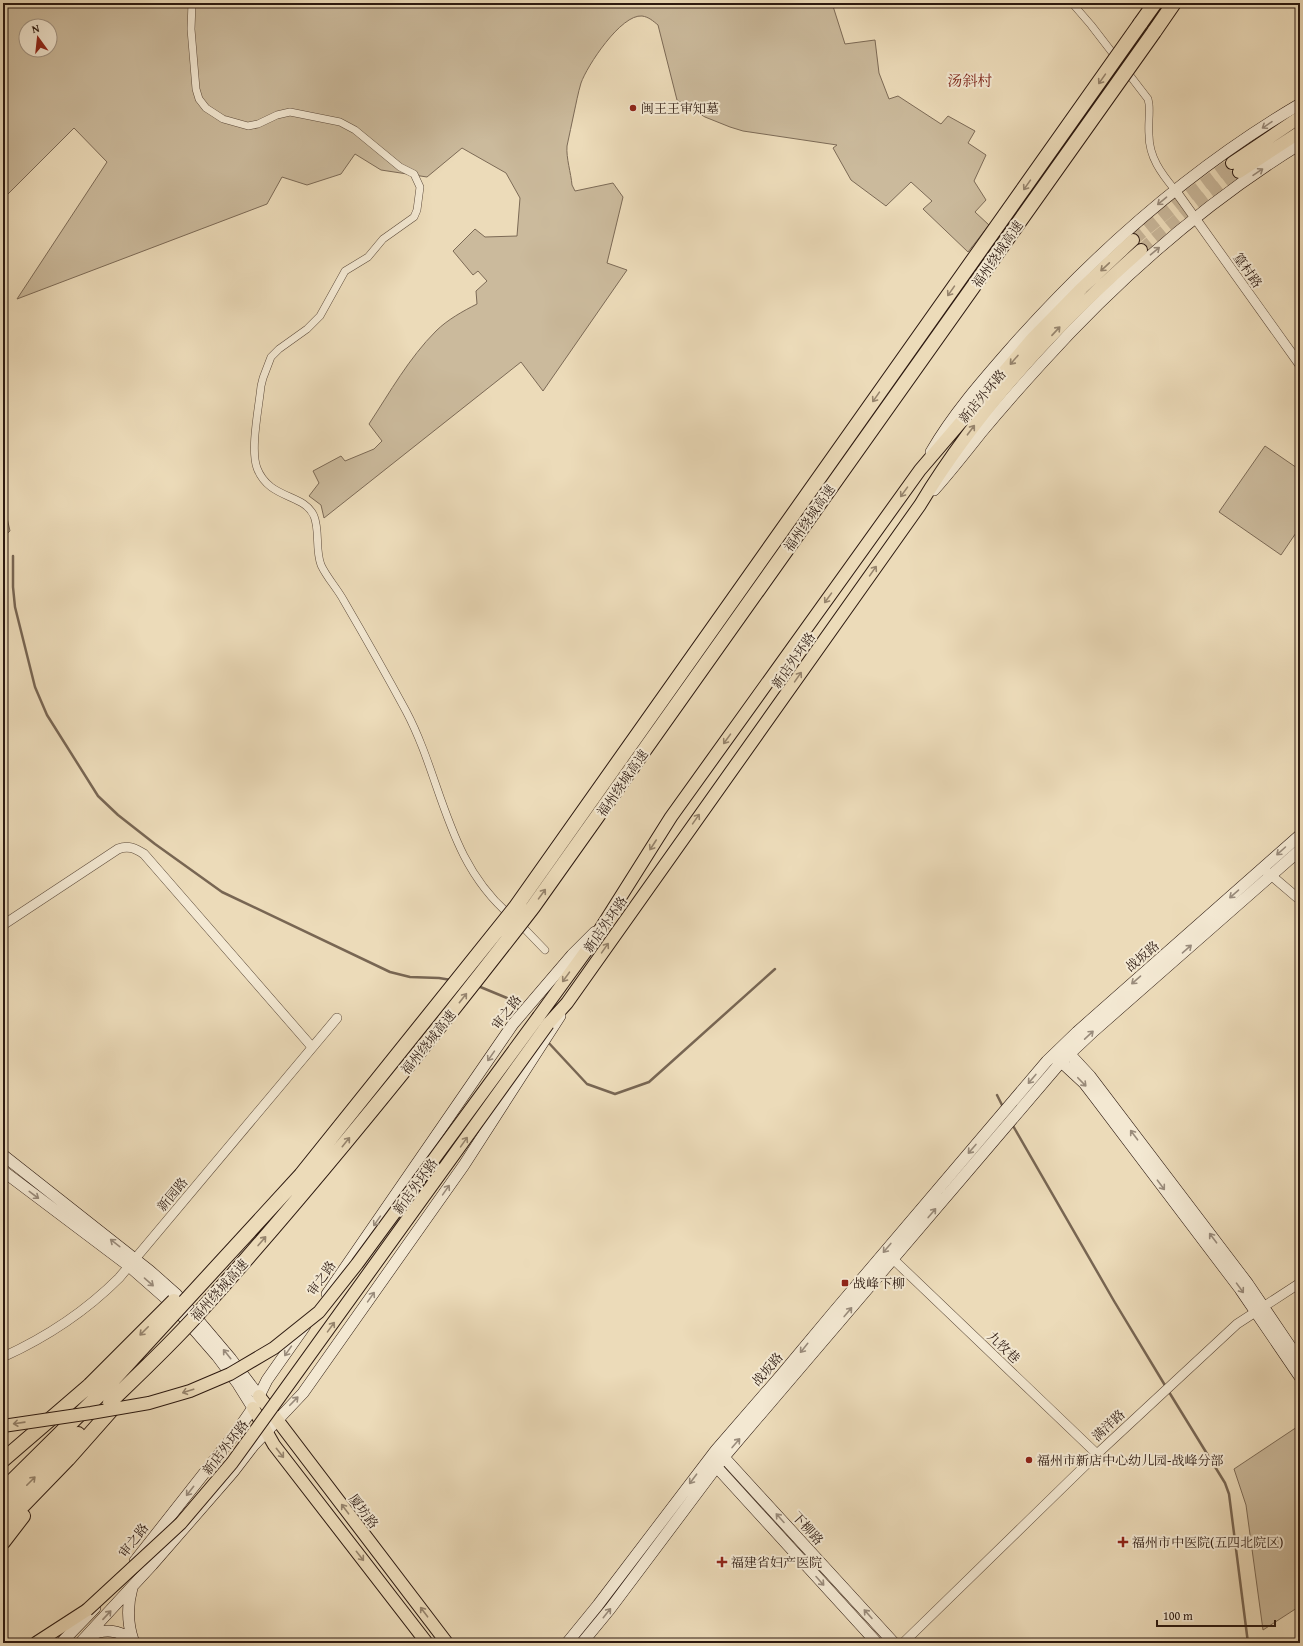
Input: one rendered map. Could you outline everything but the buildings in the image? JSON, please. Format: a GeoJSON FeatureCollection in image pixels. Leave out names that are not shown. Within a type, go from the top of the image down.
{"type":"FeatureCollection","features":[{"type":"Feature","properties":{"kind":"highway","name":"福州绕城高速"},"geometry":{"type":"LineString","coordinates":[[3,1508],[104,1397],[301,1175],[515,908],[1155,3]]}},
{"type":"Feature","properties":{"kind":"highway","name":"福州绕城高速"},"geometry":{"type":"LineString","coordinates":[[3,1490],[104,1397],[195,1318],[318,1176],[439,1029],[533,907],[1174,3]]}},
{"type":"Feature","properties":{"kind":"highway"},"geometry":{"type":"LineString","coordinates":[[3,1542],[68,1459],[104,1397]]}},
{"type":"Feature","properties":{"kind":"highway"},"geometry":{"type":"LineString","coordinates":[[3,1460],[104,1397]]}},
{"type":"Feature","properties":{"kind":"highway"},"geometry":{"type":"LineString","coordinates":[[3,1526],[68,1459]]}},
{"type":"Feature","properties":{"kind":"main road"},"geometry":{"type":"LineString","coordinates":[[920,470],[937,441],[977,387],[1036,319],[1112,245],[1174,190],[1234,147],[1300,104]]}},
{"type":"Feature","properties":{"kind":"main road"},"geometry":{"type":"LineString","coordinates":[[1300,117],[1236,168],[1300,132]]}},
{"type":"Feature","properties":{"kind":"main road"},"geometry":{"type":"LineString","coordinates":[[920,505],[945,478],[995,416],[1064,339],[1138,266],[1195,218],[1239,185],[1300,144]]}},
{"type":"Feature","properties":{"kind":"main road","name":"新店外环路"},"geometry":{"type":"LineString","coordinates":[[3,1426],[149,1403],[190,1390],[230,1374],[274,1348],[318,1312],[358,1264],[589,947],[671,817],[920,470],[1032,339],[1072,298],[1133,240]]}},
{"type":"Feature","properties":{"kind":"main road","name":"新店外环路"},"geometry":{"type":"LineString","coordinates":[[87,1610],[181,1523],[232,1463],[550,1026],[920,505],[941,470],[957,448],[994,402],[1066,320],[1141,250]]}},
{"type":"Feature","properties":{"kind":"main road","name":"战坂路"},"geometry":{"type":"LineString","coordinates":[[567,1643],[782,1374],[1009,1106],[1066,1050],[1095,1030],[1267,872],[1300,835]]}},
{"type":"Feature","properties":{"kind":"main road","name":"战坂路"},"geometry":{"type":"LineString","coordinates":[[1267,872],[1300,850]]}},
{"type":"Feature","properties":{"kind":"main road","name":"审之路"},"geometry":{"type":"LineString","coordinates":[[61,1643],[114,1588],[235,1434],[252,1408],[267,1380],[513,1024],[572,955],[601,927]]}},
{"type":"Feature","properties":{"kind":"main road"},"geometry":{"type":"LineString","coordinates":[[83,1640],[233,1472],[266,1430],[302,1392],[464,1165],[539,1048],[550,1026]]}},
{"type":"Feature","properties":{"kind":"main road"},"geometry":{"type":"LineString","coordinates":[[1066,1050],[1090,1076],[1260,1309],[1300,1377]]}},
{"type":"Feature","properties":{"kind":"main road"},"geometry":{"type":"LineString","coordinates":[[1057,1059],[1084,1083],[1300,1361]]}},
{"type":"Feature","properties":{"kind":"main road","name":"战坂路"},"geometry":{"type":"LineString","coordinates":[[720,1453],[893,1259],[1016,1116],[1057,1059]]}},
{"type":"Feature","properties":{"kind":"main road"},"geometry":{"type":"LineString","coordinates":[[3,1155],[132,1262],[180,1313],[225,1366],[238,1384],[274,1445],[426,1643]]}},
{"type":"Feature","properties":{"kind":"main road"},"geometry":{"type":"LineString","coordinates":[[3,1171],[176,1294],[231,1359],[259,1396]]}},
{"type":"Feature","properties":{"kind":"main road","name":"厦坊路"},"geometry":{"type":"LineString","coordinates":[[259,1396],[447,1643]]}},
{"type":"Feature","properties":{"kind":"main road","name":"下柳路"},"geometry":{"type":"LineString","coordinates":[[720,1453],[894,1643]]}},
{"type":"Feature","properties":{"kind":"main road","name":"战坂路"},"geometry":{"type":"LineString","coordinates":[[582,1643],[610,1609],[712,1463]]}},
{"type":"Feature","properties":{"kind":"main road","name":"下柳路"},"geometry":{"type":"LineString","coordinates":[[712,1463],[877,1643]]}},
{"type":"Feature","properties":{"kind":"main road"},"geometry":{"type":"LineString","coordinates":[[132,1586],[128,1611],[129,1628],[134,1641]]}},
{"type":"Feature","properties":{"kind":"main road"},"geometry":{"type":"LineString","coordinates":[[36,1643],[87,1610]]}},
{"type":"Feature","properties":{"kind":"main road"},"geometry":{"type":"LineString","coordinates":[[43,1643],[87,1610]]}},
{"type":"Feature","properties":{"kind":"main road"},"geometry":{"type":"LineString","coordinates":[[83,1640],[96,1633],[107,1630],[121,1634],[134,1641]]}},
{"type":"Feature","properties":{"kind":"street"},"geometry":{"type":"LineString","coordinates":[[192,3],[191,29],[196,89],[199,99],[206,108],[223,119],[248,126],[258,124],[277,115],[290,112],[340,122],[358,133],[400,167],[414,174],[418,181],[420,188],[417,210],[414,217],[383,239],[368,258],[345,271],[320,316],[307,329],[279,348],[271,357],[261,386],[255,457],[258,469],[265,482],[274,490],[305,505],[313,516],[321,564],[342,597],[406,711],[428,764],[450,827],[464,857],[479,880],[500,907],[523,926],[545,950]]}},
{"type":"Feature","properties":{"kind":"street"},"geometry":{"type":"LineString","coordinates":[[1072,3],[1148,99],[1150,104],[1148,135],[1151,151],[1158,167],[1174,190]]}},
{"type":"Feature","properties":{"kind":"street","name":"篁村路"},"geometry":{"type":"LineString","coordinates":[[1174,190],[1300,365]]}},
{"type":"Feature","properties":{"kind":"street"},"geometry":{"type":"LineString","coordinates":[[3,925],[118,849],[124,846],[130,846],[144,854],[312,1047]]}},
{"type":"Feature","properties":{"kind":"street"},"geometry":{"type":"LineString","coordinates":[[1267,872],[1300,900]]}},
{"type":"Feature","properties":{"kind":"street","name":"新园路"},"geometry":{"type":"LineString","coordinates":[[3,1357],[52,1332],[77,1315],[110,1287],[337,1018]]}},
{"type":"Feature","properties":{"kind":"street","name":"九牧巷"},"geometry":{"type":"LineString","coordinates":[[893,1259],[1097,1454]]}},
{"type":"Feature","properties":{"kind":"street","name":"满洋路"},"geometry":{"type":"LineString","coordinates":[[903,1643],[1097,1454],[1237,1324],[1300,1283]]}},
{"type":"Feature","properties":{"kind":"street"},"geometry":{"type":"LineString","coordinates":[[1290,1290],[1300,1290]]}},
{"type":"Feature","properties":{"kind":"shaded area"},"geometry":{"type":"Polygon","coordinates":[[[3,3],[832,3],[845,44],[875,40],[879,73],[889,99],[898,96],[941,124],[948,116],[975,131],[968,143],[986,155],[974,181],[986,200],[975,212],[989,225],[968,252],[923,209],[932,201],[911,182],[886,206],[851,180],[833,148],[837,145],[743,131],[705,117],[677,100],[658,25],[651,19],[642,16],[634,18],[624,23],[606,42],[584,75],[567,146],[572,185],[575,191],[613,183],[623,197],[607,263],[627,270],[543,391],[521,362],[324,518],[321,505],[309,496],[319,483],[313,471],[341,456],[345,461],[374,449],[382,441],[369,424],[400,376],[417,352],[436,331],[455,316],[477,304],[476,291],[487,281],[478,271],[473,275],[453,251],[475,229],[485,237],[517,236],[520,198],[506,173],[462,148],[427,177],[381,170],[355,154],[341,174],[307,185],[282,177],[267,204],[17,299],[107,162],[74,128],[3,199],[3,3]]]}},
{"type":"Feature","properties":{"kind":"shaded area"},"geometry":{"type":"Polygon","coordinates":[[[1265,446],[1300,470],[1300,527],[1281,555],[1219,512],[1265,446]]]}},
{"type":"Feature","properties":{"kind":"shaded area"},"geometry":{"type":"Polygon","coordinates":[[[3,500],[10,531],[3,537],[3,500]]]}},
{"type":"Feature","properties":{"kind":"shaded area"},"geometry":{"type":"Polygon","coordinates":[[[1300,1425],[1300,1606],[1263,1630],[1246,1505],[1234,1469],[1300,1425]]]}},
{"type":"Feature","properties":{"kind":"waterway"},"geometry":{"type":"LineString","coordinates":[[13,556],[13,587],[15,607],[35,687],[47,715],[98,796],[118,815],[155,844],[222,892],[390,972],[410,977],[451,980]]}},
{"type":"Feature","properties":{"kind":"waterway"},"geometry":{"type":"LineString","coordinates":[[547,1041],[587,1084],[615,1094],[649,1082],[775,969]]}},
{"type":"Feature","properties":{"kind":"waterway"},"geometry":{"type":"LineString","coordinates":[[478,986],[507,998],[520,1012]]}},
{"type":"Feature","properties":{"kind":"waterway"},"geometry":{"type":"LineString","coordinates":[[997,1095],[1003,1107]]}},
{"type":"Feature","properties":{"kind":"waterway"},"geometry":{"type":"LineString","coordinates":[[1012,1124],[1114,1301],[1166,1387]]}},
{"type":"Feature","properties":{"kind":"waterway"},"geometry":{"type":"LineString","coordinates":[[1169,1392],[1225,1483],[1229,1494],[1248,1643]]}},
{"type":"Feature","properties":{"kind":"tunnel"},"geometry":{"type":"LineString","coordinates":[[1133,240],[1181,201],[1232,163]]}},
{"type":"Feature","properties":{"kind":"tunnel"},"geometry":{"type":"LineString","coordinates":[[1141,250],[1189,210],[1239,172]]}},
{"type":"Feature","properties":{"kind":"place","name":"闽王王审知墓"},"geometry":{"type":"Point","coordinates":[633,108]}},
{"type":"Feature","properties":{"kind":"place","name":"战峰下柳"},"geometry":{"type":"Point","coordinates":[845,1283]}},
{"type":"Feature","properties":{"kind":"place","name":"福州市新店中心幼儿园-战峰分部"},"geometry":{"type":"Point","coordinates":[1029,1460]}},
{"type":"Feature","properties":{"kind":"place","name":"福州市中医院(五四北院区)"},"geometry":{"type":"Point","coordinates":[1123,1542]}},
{"type":"Feature","properties":{"kind":"place","name":"福建省妇产医院"},"geometry":{"type":"Point","coordinates":[722,1562]}},
{"type":"Feature","properties":{"kind":"district","name":"汤斜村"},"geometry":{"type":"Point","coordinates":[970,81]}}]}
